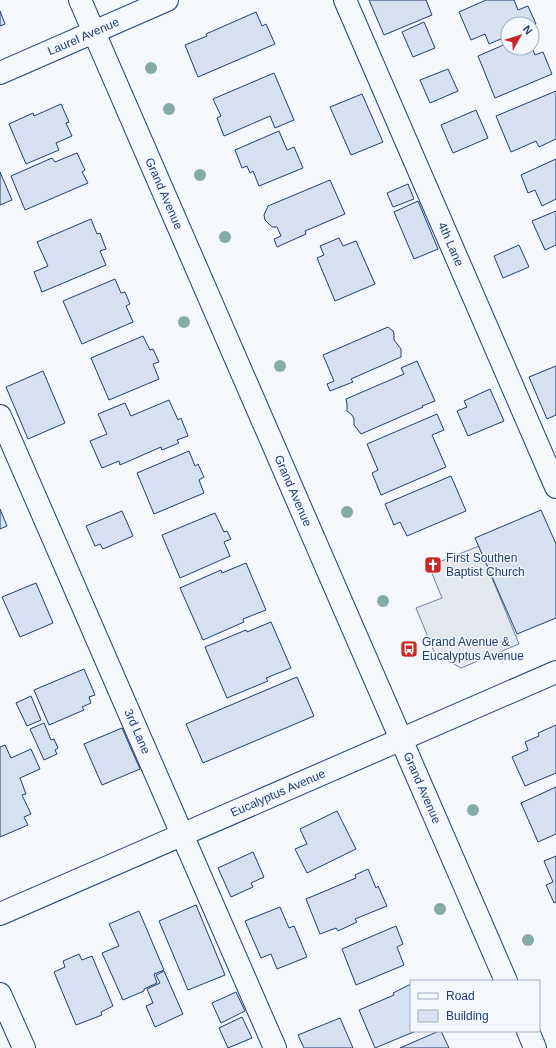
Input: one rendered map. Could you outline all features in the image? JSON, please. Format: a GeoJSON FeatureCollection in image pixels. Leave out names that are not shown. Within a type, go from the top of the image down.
{"type":"FeatureCollection","features":[{"type":"Feature","properties":{"kind":"main road","name":"Grand Avenue"},"geometry":{"type":"LineString","coordinates":[[80,0],[506,980]]}},
{"type":"Feature","properties":{"kind":"main road","name":"Laurel Avenue"},"geometry":{"type":"LineString","coordinates":[[0,73],[167,0]]}},
{"type":"Feature","properties":{"kind":"main road","name":"4th Lane"},"geometry":{"type":"LineString","coordinates":[[345,0],[556,487]]}},
{"type":"Feature","properties":{"kind":"main road","name":"3rd Lane"},"geometry":{"type":"LineString","coordinates":[[0,416],[181,835],[275,1048]]}},
{"type":"Feature","properties":{"kind":"main road","name":"Eucalyptus Avenue"},"geometry":{"type":"LineString","coordinates":[[0,914],[556,672]]}},
{"type":"Feature","properties":{"kind":"main road"},"geometry":{"type":"LineString","coordinates":[[0,994],[24,1048]]}},
{"type":"Feature","properties":{"kind":"main road"},"geometry":{"type":"LineString","coordinates":[[528,1032],[535,1048]]}},
{"type":"Feature","properties":{"kind":"shaded area"},"geometry":{"type":"Polygon","coordinates":[[[479,546],[519,644],[461,668],[435,654],[416,608],[442,598],[429,566],[479,546]]]}},
{"type":"Feature","properties":{"kind":"building"},"geometry":{"type":"Polygon","coordinates":[[[369,0],[426,0],[432,15],[384,35],[369,0]]]}},
{"type":"Feature","properties":{"kind":"building"},"geometry":{"type":"Polygon","coordinates":[[[486,0],[514,0],[518,10],[528,6],[532,16],[500,16],[500,39],[489,44],[485,34],[471,40],[459,12],[486,0]]]}},
{"type":"Feature","properties":{"kind":"building"},"geometry":{"type":"Polygon","coordinates":[[[0,11],[5,24],[0,26],[0,11]]]}},
{"type":"Feature","properties":{"kind":"building"},"geometry":{"type":"Polygon","coordinates":[[[256,12],[262,26],[266,24],[275,44],[198,77],[185,45],[256,12]]]}},
{"type":"Feature","properties":{"kind":"building"},"geometry":{"type":"Polygon","coordinates":[[[424,22],[435,48],[413,57],[402,32],[424,22]]]}},
{"type":"Feature","properties":{"kind":"building"},"geometry":{"type":"Polygon","coordinates":[[[500,46],[500,56],[540,56],[540,53],[543,52],[552,74],[495,98],[478,56],[500,46]]]}},
{"type":"Feature","properties":{"kind":"building"},"geometry":{"type":"Polygon","coordinates":[[[448,69],[458,91],[430,103],[420,80],[448,69]]]}},
{"type":"Feature","properties":{"kind":"building"},"geometry":{"type":"Polygon","coordinates":[[[274,73],[294,120],[275,128],[270,116],[224,136],[217,118],[221,116],[213,99],[274,73]]]}},
{"type":"Feature","properties":{"kind":"building"},"geometry":{"type":"Polygon","coordinates":[[[556,91],[556,139],[539,147],[536,141],[511,152],[496,116],[556,91]]]}},
{"type":"Feature","properties":{"kind":"building"},"geometry":{"type":"Polygon","coordinates":[[[362,94],[383,142],[351,155],[330,107],[362,94]]]}},
{"type":"Feature","properties":{"kind":"building"},"geometry":{"type":"Polygon","coordinates":[[[61,104],[69,122],[66,123],[72,136],[56,143],[59,150],[26,164],[9,124],[33,113],[34,116],[61,104]]]}},
{"type":"Feature","properties":{"kind":"building"},"geometry":{"type":"Polygon","coordinates":[[[476,110],[488,138],[453,153],[441,125],[476,110]]]}},
{"type":"Feature","properties":{"kind":"building"},"geometry":{"type":"Polygon","coordinates":[[[279,131],[287,150],[294,147],[303,168],[259,186],[253,171],[250,173],[247,166],[242,168],[235,150],[279,131]]]}},
{"type":"Feature","properties":{"kind":"building"},"geometry":{"type":"Polygon","coordinates":[[[77,153],[85,170],[82,172],[88,183],[25,210],[11,176],[52,158],[55,162],[77,153]]]}},
{"type":"Feature","properties":{"kind":"building"},"geometry":{"type":"Polygon","coordinates":[[[556,159],[556,199],[542,206],[535,190],[528,193],[521,175],[556,159]]]}},
{"type":"Feature","properties":{"kind":"building"},"geometry":{"type":"Polygon","coordinates":[[[0,172],[12,200],[0,205],[0,172]]]}},
{"type":"Feature","properties":{"kind":"building"},"geometry":{"type":"Polygon","coordinates":[[[330,180],[345,214],[305,231],[306,234],[277,247],[274,239],[281,236],[277,227],[272,227],[265,220],[264,215],[268,206],[330,180]]]}},
{"type":"Feature","properties":{"kind":"building"},"geometry":{"type":"Polygon","coordinates":[[[408,184],[414,199],[393,207],[387,193],[408,184]]]}},
{"type":"Feature","properties":{"kind":"building"},"geometry":{"type":"Polygon","coordinates":[[[418,201],[438,249],[414,259],[394,212],[418,201]]]}},
{"type":"Feature","properties":{"kind":"building"},"geometry":{"type":"Polygon","coordinates":[[[556,211],[556,245],[545,250],[532,221],[556,211]]]}},
{"type":"Feature","properties":{"kind":"building"},"geometry":{"type":"Polygon","coordinates":[[[91,219],[97,234],[100,233],[106,249],[100,251],[106,265],[42,292],[34,272],[48,266],[37,242],[91,219]]]}},
{"type":"Feature","properties":{"kind":"building"},"geometry":{"type":"Polygon","coordinates":[[[339,238],[343,246],[356,241],[375,284],[335,301],[317,258],[324,255],[320,246],[339,238]]]}},
{"type":"Feature","properties":{"kind":"building"},"geometry":{"type":"Polygon","coordinates":[[[519,245],[529,267],[503,278],[494,256],[519,245]]]}},
{"type":"Feature","properties":{"kind":"building"},"geometry":{"type":"Polygon","coordinates":[[[115,279],[121,293],[125,292],[130,304],[126,306],[133,322],[82,344],[63,301],[115,279]]]}},
{"type":"Feature","properties":{"kind":"building"},"geometry":{"type":"Polygon","coordinates":[[[388,327],[393,331],[394,340],[401,349],[401,357],[351,379],[353,382],[330,391],[327,384],[334,381],[323,355],[388,327]]]}},
{"type":"Feature","properties":{"kind":"building"},"geometry":{"type":"Polygon","coordinates":[[[143,336],[150,350],[153,349],[159,362],[153,364],[159,379],[109,400],[91,358],[143,336]]]}},
{"type":"Feature","properties":{"kind":"building"},"geometry":{"type":"Polygon","coordinates":[[[417,361],[435,401],[361,434],[354,425],[352,415],[347,411],[346,399],[404,374],[401,368],[417,361]]]}},
{"type":"Feature","properties":{"kind":"building"},"geometry":{"type":"Polygon","coordinates":[[[556,366],[556,415],[547,419],[529,377],[556,366]]]}},
{"type":"Feature","properties":{"kind":"building"},"geometry":{"type":"Polygon","coordinates":[[[43,371],[65,423],[28,439],[6,387],[43,371]]]}},
{"type":"Feature","properties":{"kind":"building"},"geometry":{"type":"Polygon","coordinates":[[[490,389],[504,421],[468,436],[457,411],[467,407],[464,401],[490,389]]]}},
{"type":"Feature","properties":{"kind":"building"},"geometry":{"type":"Polygon","coordinates":[[[169,400],[178,420],[181,418],[188,436],[177,440],[179,443],[162,450],[161,447],[120,465],[119,461],[102,468],[90,441],[107,434],[98,414],[125,403],[131,416],[169,400]]]}},
{"type":"Feature","properties":{"kind":"building"},"geometry":{"type":"Polygon","coordinates":[[[437,414],[444,430],[432,435],[446,467],[381,495],[372,473],[378,470],[367,444],[437,414]]]}},
{"type":"Feature","properties":{"kind":"building"},"geometry":{"type":"Polygon","coordinates":[[[189,451],[195,466],[198,464],[204,477],[199,480],[204,493],[154,514],[137,473],[189,451]]]}},
{"type":"Feature","properties":{"kind":"building"},"geometry":{"type":"Polygon","coordinates":[[[451,476],[466,511],[407,536],[400,522],[394,525],[385,504],[451,476]]]}},
{"type":"Feature","properties":{"kind":"building"},"geometry":{"type":"Polygon","coordinates":[[[0,509],[7,526],[0,529],[0,509]]]}},
{"type":"Feature","properties":{"kind":"building"},"geometry":{"type":"Polygon","coordinates":[[[541,510],[556,544],[556,618],[517,634],[475,538],[541,510]]]}},
{"type":"Feature","properties":{"kind":"building"},"geometry":{"type":"Polygon","coordinates":[[[122,511],[133,536],[103,549],[100,544],[95,546],[86,526],[122,511]]]}},
{"type":"Feature","properties":{"kind":"building"},"geometry":{"type":"Polygon","coordinates":[[[215,513],[224,532],[227,531],[231,539],[224,542],[230,556],[180,578],[162,535],[215,513]]]}},
{"type":"Feature","properties":{"kind":"building"},"geometry":{"type":"Polygon","coordinates":[[[246,563],[266,610],[243,619],[244,622],[203,640],[180,588],[221,570],[222,573],[246,563]]]}},
{"type":"Feature","properties":{"kind":"building"},"geometry":{"type":"Polygon","coordinates":[[[36,583],[53,623],[20,637],[2,597],[36,583]]]}},
{"type":"Feature","properties":{"kind":"building"},"geometry":{"type":"Polygon","coordinates":[[[271,622],[291,668],[266,678],[268,681],[227,698],[205,647],[246,630],[247,632],[271,622]]]}},
{"type":"Feature","properties":{"kind":"building"},"geometry":{"type":"Polygon","coordinates":[[[84,669],[95,695],[89,697],[91,703],[82,707],[84,710],[49,725],[34,690],[84,669]]]}},
{"type":"Feature","properties":{"kind":"building"},"geometry":{"type":"Polygon","coordinates":[[[297,677],[314,716],[203,763],[186,724],[297,677]]]}},
{"type":"Feature","properties":{"kind":"building"},"geometry":{"type":"Polygon","coordinates":[[[31,696],[41,720],[27,726],[16,703],[31,696]]]}},
{"type":"Feature","properties":{"kind":"building"},"geometry":{"type":"Polygon","coordinates":[[[44,723],[51,740],[54,739],[58,748],[55,750],[57,754],[44,760],[30,729],[44,723]]]}},
{"type":"Feature","properties":{"kind":"building"},"geometry":{"type":"Polygon","coordinates":[[[556,725],[556,773],[525,786],[512,757],[528,750],[525,742],[539,736],[538,733],[556,725]]]}},
{"type":"Feature","properties":{"kind":"building"},"geometry":{"type":"Polygon","coordinates":[[[122,728],[140,769],[102,785],[84,744],[122,728]]]}},
{"type":"Feature","properties":{"kind":"building"},"geometry":{"type":"Polygon","coordinates":[[[5,745],[11,758],[31,749],[40,769],[20,778],[26,794],[22,795],[31,814],[24,817],[28,825],[0,837],[0,747],[5,745]]]}},
{"type":"Feature","properties":{"kind":"building"},"geometry":{"type":"Polygon","coordinates":[[[556,787],[556,834],[538,842],[521,803],[556,787]]]}},
{"type":"Feature","properties":{"kind":"building"},"geometry":{"type":"Polygon","coordinates":[[[337,811],[356,849],[307,873],[295,849],[307,844],[300,829],[337,811]]]}},
{"type":"Feature","properties":{"kind":"building"},"geometry":{"type":"Polygon","coordinates":[[[253,852],[264,877],[251,883],[253,887],[231,897],[218,868],[253,852]]]}},
{"type":"Feature","properties":{"kind":"building"},"geometry":{"type":"Polygon","coordinates":[[[556,856],[556,902],[554,903],[546,885],[553,882],[544,861],[556,856]]]}},
{"type":"Feature","properties":{"kind":"building"},"geometry":{"type":"Polygon","coordinates":[[[368,869],[376,888],[378,886],[387,906],[355,919],[357,922],[338,931],[336,928],[320,934],[306,899],[356,878],[355,875],[368,869]]]}},
{"type":"Feature","properties":{"kind":"building"},"geometry":{"type":"Polygon","coordinates":[[[196,905],[225,975],[188,990],[159,921],[196,905]]]}},
{"type":"Feature","properties":{"kind":"building"},"geometry":{"type":"Polygon","coordinates":[[[280,907],[289,928],[294,926],[307,957],[277,969],[271,954],[261,958],[245,921],[280,907]]]}},
{"type":"Feature","properties":{"kind":"building"},"geometry":{"type":"Polygon","coordinates":[[[139,911],[164,970],[154,974],[157,983],[144,989],[144,991],[123,1000],[102,953],[119,946],[109,924],[139,911]]]}},
{"type":"Feature","properties":{"kind":"building"},"geometry":{"type":"Polygon","coordinates":[[[396,926],[403,944],[397,947],[404,965],[356,985],[342,949],[396,926]]]}},
{"type":"Feature","properties":{"kind":"building"},"geometry":{"type":"Polygon","coordinates":[[[79,954],[82,960],[92,956],[113,1006],[101,1012],[102,1015],[76,1025],[54,972],[65,967],[63,961],[79,954]]]}},
{"type":"Feature","properties":{"kind":"building"},"geometry":{"type":"Polygon","coordinates":[[[164,971],[183,1014],[155,1027],[146,1006],[153,1003],[147,989],[160,983],[156,975],[164,971]]]}},
{"type":"Feature","properties":{"kind":"building"},"geometry":{"type":"Polygon","coordinates":[[[410,984],[410,1032],[414,1032],[375,1048],[359,1010],[394,995],[393,993],[410,984]]]}},
{"type":"Feature","properties":{"kind":"building"},"geometry":{"type":"Polygon","coordinates":[[[236,992],[245,1011],[221,1023],[212,1003],[236,992]]]}},
{"type":"Feature","properties":{"kind":"building"},"geometry":{"type":"Polygon","coordinates":[[[242,1017],[252,1038],[228,1048],[219,1028],[242,1017]]]}},
{"type":"Feature","properties":{"kind":"building"},"geometry":{"type":"Polygon","coordinates":[[[340,1018],[353,1048],[304,1048],[298,1035],[340,1018]]]}},
{"type":"Feature","properties":{"kind":"building"},"geometry":{"type":"Polygon","coordinates":[[[437,1032],[441,1032],[449,1048],[400,1048],[437,1032]]]}},
{"type":"Feature","properties":{"kind":"place","name":"First Southen Baptist Church"},"geometry":{"type":"Point","coordinates":[433,565]}},
{"type":"Feature","properties":{"kind":"place","name":"Grand Avenue & Eucalyptus Avenue"},"geometry":{"type":"Point","coordinates":[409,649]}}]}
